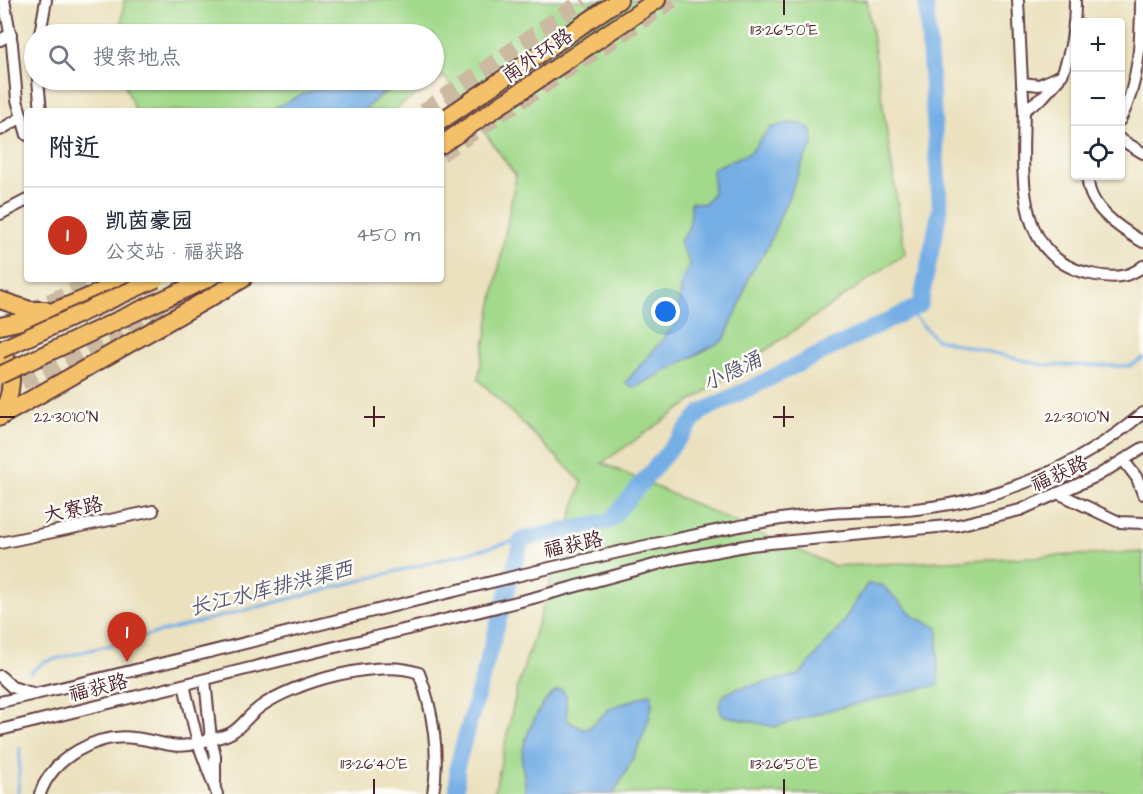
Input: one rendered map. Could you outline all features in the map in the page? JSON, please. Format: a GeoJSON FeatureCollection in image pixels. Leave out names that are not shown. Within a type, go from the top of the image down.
{"type":"FeatureCollection","features":[{"type":"Feature","properties":{"kind":"highway","name":"南外环路"},"geometry":{"type":"LineString","coordinates":[[444,119],[619,0]]}},
{"type":"Feature","properties":{"kind":"highway","name":"南外环路"},"geometry":{"type":"LineString","coordinates":[[444,143],[657,0]]}},
{"type":"Feature","properties":{"kind":"highway"},"geometry":{"type":"LineString","coordinates":[[0,326],[54,310],[121,282]]}},
{"type":"Feature","properties":{"kind":"highway"},"geometry":{"type":"LineString","coordinates":[[0,417],[8,402],[12,385],[10,368],[0,350],[149,282]]}},
{"type":"Feature","properties":{"kind":"highway"},"geometry":{"type":"LineString","coordinates":[[0,375],[201,282]]}},
{"type":"Feature","properties":{"kind":"highway"},"geometry":{"type":"LineString","coordinates":[[0,417],[238,282]]}},
{"type":"Feature","properties":{"kind":"highway"},"geometry":{"type":"LineString","coordinates":[[0,300],[30,310],[54,310]]}},
{"type":"Feature","properties":{"kind":"street"},"geometry":{"type":"LineString","coordinates":[[4,0],[11,34],[17,100],[24,124]]}},
{"type":"Feature","properties":{"kind":"street"},"geometry":{"type":"LineString","coordinates":[[42,24],[46,0]]}},
{"type":"Feature","properties":{"kind":"street"},"geometry":{"type":"LineString","coordinates":[[1018,0],[1024,110],[1025,195],[1030,220],[1040,243],[1054,260],[1078,272],[1121,277],[1143,266]]}},
{"type":"Feature","properties":{"kind":"street"},"geometry":{"type":"LineString","coordinates":[[1024,110],[1043,97],[1062,75],[1070,54],[1075,29],[1075,0]]}},
{"type":"Feature","properties":{"kind":"street"},"geometry":{"type":"LineString","coordinates":[[1125,109],[1130,98],[1137,66],[1142,0]]}},
{"type":"Feature","properties":{"kind":"street"},"geometry":{"type":"LineString","coordinates":[[0,40],[11,34]]}},
{"type":"Feature","properties":{"kind":"street"},"geometry":{"type":"LineString","coordinates":[[1022,83],[1039,84],[1062,75]]}},
{"type":"Feature","properties":{"kind":"street"},"geometry":{"type":"LineString","coordinates":[[39,90],[41,108]]}},
{"type":"Feature","properties":{"kind":"street"},"geometry":{"type":"LineString","coordinates":[[0,130],[22,117]]}},
{"type":"Feature","properties":{"kind":"street"},"geometry":{"type":"LineString","coordinates":[[1125,142],[1143,153]]}},
{"type":"Feature","properties":{"kind":"street"},"geometry":{"type":"LineString","coordinates":[[1088,180],[1094,201],[1112,221],[1143,242]]}},
{"type":"Feature","properties":{"kind":"street"},"geometry":{"type":"LineString","coordinates":[[0,214],[24,202]]}},
{"type":"Feature","properties":{"kind":"street","name":"福获路"},"geometry":{"type":"LineString","coordinates":[[0,702],[180,661],[538,570],[749,523],[832,513],[916,509],[990,496],[1060,468],[1118,434],[1143,413]]}},
{"type":"Feature","properties":{"kind":"street","name":"福获路"},"geometry":{"type":"LineString","coordinates":[[0,730],[478,612],[676,559],[750,545],[958,525],[1020,510],[1124,461],[1143,448]]}},
{"type":"Feature","properties":{"kind":"street"},"geometry":{"type":"LineString","coordinates":[[1124,461],[1137,478],[1143,494]]}},
{"type":"Feature","properties":{"kind":"street"},"geometry":{"type":"LineString","coordinates":[[1058,493],[1119,522],[1143,523]]}},
{"type":"Feature","properties":{"kind":"street","name":"大寮路"},"geometry":{"type":"LineString","coordinates":[[0,543],[153,511]]}},
{"type":"Feature","properties":{"kind":"street"},"geometry":{"type":"LineString","coordinates":[[40,794],[56,767],[90,745],[132,737],[169,747],[184,748],[226,736],[241,727],[258,708],[282,694],[372,668],[404,668],[419,673],[429,699],[434,740],[433,794]]}},
{"type":"Feature","properties":{"kind":"street"},"geometry":{"type":"LineString","coordinates":[[0,676],[12,687],[35,694]]}},
{"type":"Feature","properties":{"kind":"street"},"geometry":{"type":"LineString","coordinates":[[205,680],[215,756],[216,789]]}},
{"type":"Feature","properties":{"kind":"street"},"geometry":{"type":"LineString","coordinates":[[184,685],[198,743],[216,789]]}},
{"type":"Feature","properties":{"kind":"green space"},"geometry":{"type":"Polygon","coordinates":[[[124,0],[867,0],[905,254],[602,463],[834,566],[1143,552],[1143,794],[494,794],[517,689],[582,482],[478,379],[516,176],[444,76],[444,24],[122,24],[124,0]]]}},
{"type":"Feature","properties":{"kind":"green space"},"geometry":{"type":"Polygon","coordinates":[[[127,90],[423,90],[396,108],[134,108],[127,90]]]}},
{"type":"Feature","properties":{"kind":"water"},"geometry":{"type":"Polygon","coordinates":[[[317,90],[391,90],[378,97],[366,108],[276,108],[317,90]]]}},
{"type":"Feature","properties":{"kind":"water"},"geometry":{"type":"Polygon","coordinates":[[[787,123],[802,124],[812,131],[813,145],[805,157],[768,246],[749,276],[740,304],[724,340],[634,388],[625,383],[676,324],[682,280],[690,264],[679,242],[688,228],[691,202],[705,204],[713,193],[713,168],[750,153],[770,128],[787,123]]]}},
{"type":"Feature","properties":{"kind":"water"},"geometry":{"type":"Polygon","coordinates":[[[867,584],[882,585],[915,617],[938,628],[938,685],[830,710],[775,727],[722,715],[719,704],[724,695],[735,689],[799,675],[839,628],[867,584]]]}},
{"type":"Feature","properties":{"kind":"water"},"geometry":{"type":"Polygon","coordinates":[[[558,690],[563,691],[566,695],[567,720],[582,729],[589,728],[609,709],[651,693],[650,715],[645,729],[633,759],[613,794],[525,794],[522,761],[528,732],[545,702],[558,690]]]}},
{"type":"Feature","properties":{"kind":"waterway","name":"小隐涌"},"geometry":{"type":"LineString","coordinates":[[457,794],[457,766],[522,539],[610,521],[701,412],[920,305],[940,209],[926,0]]}},
{"type":"Feature","properties":{"kind":"waterway"},"geometry":{"type":"LineString","coordinates":[[909,311],[936,339],[1042,365],[1130,366],[1143,358]]}},
{"type":"Feature","properties":{"kind":"waterway","name":"长江水库排洪渠西"},"geometry":{"type":"LineString","coordinates":[[30,673],[44,662],[522,539]]}},
{"type":"Feature","properties":{"kind":"waterway","name":"长江水库排洪渠西"},"geometry":{"type":"LineString","coordinates":[[18,794],[20,748]]}},
{"type":"Feature","properties":{"kind":"tunnel"},"geometry":{"type":"LineString","coordinates":[[428,108],[584,0]]}},
{"type":"Feature","properties":{"kind":"tunnel"},"geometry":{"type":"LineString","coordinates":[[444,152],[673,0]]}},
{"type":"Feature","properties":{"kind":"tunnel"},"geometry":{"type":"LineString","coordinates":[[27,311],[94,282]]}},
{"type":"Feature","properties":{"kind":"tunnel"},"geometry":{"type":"LineString","coordinates":[[0,392],[77,357],[218,282]]}},
{"type":"Feature","properties":{"kind":"place","name":"凯茵豪园"},"geometry":{"type":"Point","coordinates":[127,662]}}]}
